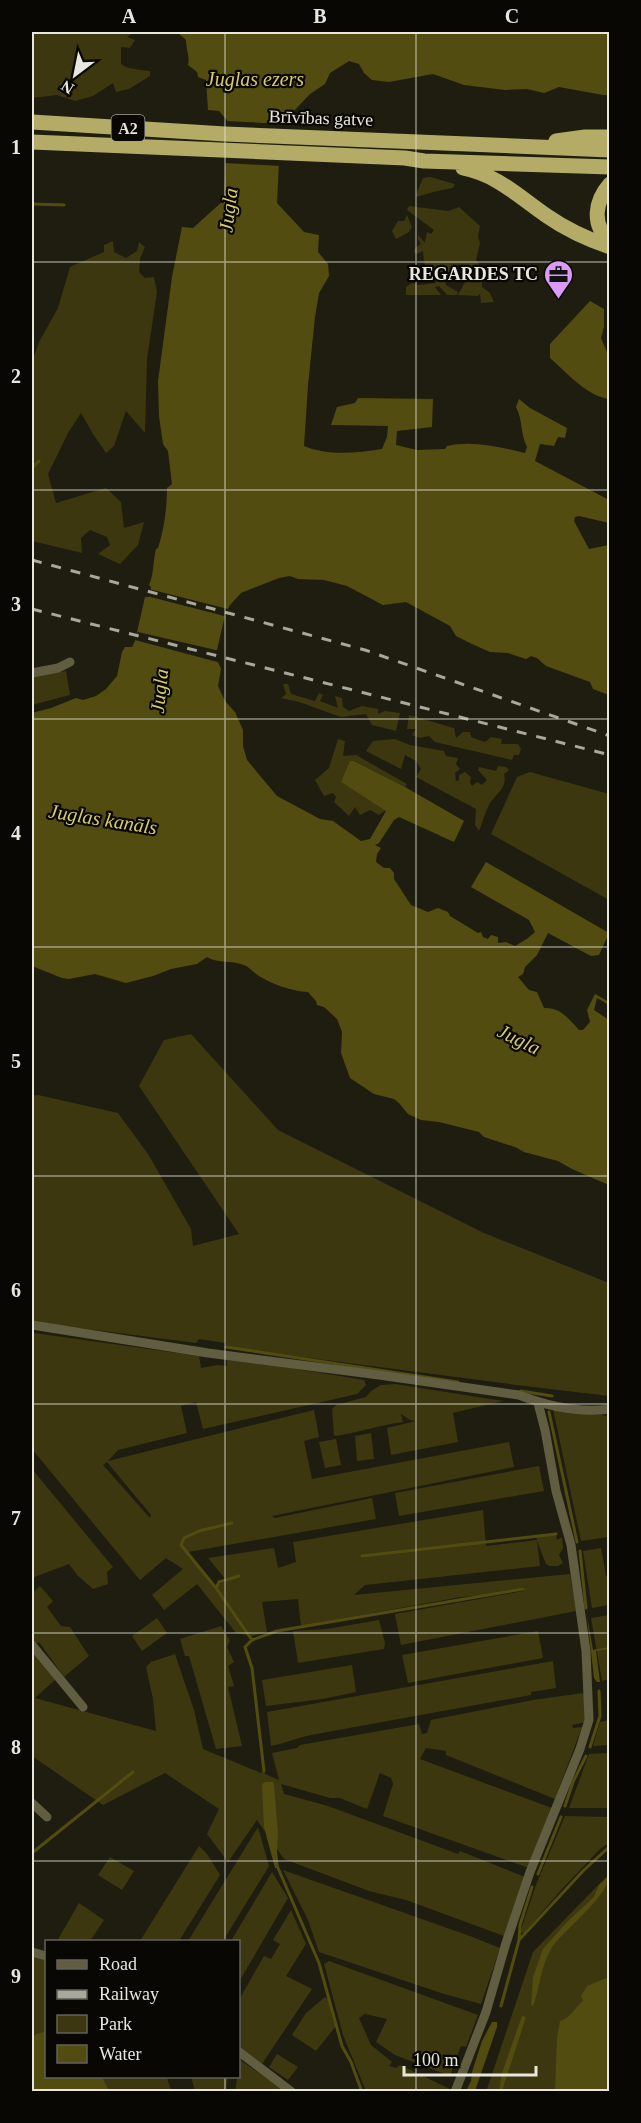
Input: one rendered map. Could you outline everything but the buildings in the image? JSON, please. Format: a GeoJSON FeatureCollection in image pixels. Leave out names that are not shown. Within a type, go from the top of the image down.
{"type":"FeatureCollection","features":[{"type":"Feature","properties":{"kind":"highway","name":"Brīvības gatve"},"geometry":{"type":"LineString","coordinates":[[32,122],[225,134],[609,150]]}},
{"type":"Feature","properties":{"kind":"highway"},"geometry":{"type":"LineString","coordinates":[[526,146],[585,136],[609,136]]}},
{"type":"Feature","properties":{"kind":"highway","name":"Brīvības gatve"},"geometry":{"type":"LineString","coordinates":[[32,142],[405,158],[424,161],[609,167]]}},
{"type":"Feature","properties":{"kind":"highway"},"geometry":{"type":"LineString","coordinates":[[424,161],[466,169],[497,181],[567,229],[583,238],[609,246]]}},
{"type":"Feature","properties":{"kind":"highway"},"geometry":{"type":"LineString","coordinates":[[609,184],[597,202],[596,216],[599,228],[609,240]]}},
{"type":"Feature","properties":{"kind":"street"},"geometry":{"type":"LineString","coordinates":[[32,673],[58,668],[70,662]]}},
{"type":"Feature","properties":{"kind":"street"},"geometry":{"type":"LineString","coordinates":[[32,1325],[208,1353],[519,1395],[538,1402],[590,1411],[609,1409]]}},
{"type":"Feature","properties":{"kind":"street"},"geometry":{"type":"LineString","coordinates":[[455,2091],[483,2021],[506,1943],[531,1872],[580,1749],[589,1720],[586,1651],[571,1545],[556,1491],[538,1402]]}},
{"type":"Feature","properties":{"kind":"street"},"geometry":{"type":"LineString","coordinates":[[32,1645],[83,1707]]}},
{"type":"Feature","properties":{"kind":"street"},"geometry":{"type":"LineString","coordinates":[[32,1803],[48,1817]]}},
{"type":"Feature","properties":{"kind":"street"},"geometry":{"type":"LineString","coordinates":[[240,2052],[292,2091]]}},
{"type":"Feature","properties":{"kind":"green space"},"geometry":{"type":"Polygon","coordinates":[[[32,32],[135,32],[127,37],[135,40],[130,48],[121,47],[121,64],[150,71],[150,76],[129,89],[116,92],[113,83],[93,96],[75,101],[57,95],[32,98],[32,32]]]}},
{"type":"Feature","properties":{"kind":"green space"},"geometry":{"type":"Polygon","coordinates":[[[430,177],[455,184],[453,188],[417,197],[423,178],[430,177]]]}},
{"type":"Feature","properties":{"kind":"green space"},"geometry":{"type":"Polygon","coordinates":[[[409,206],[448,211],[459,207],[480,226],[478,236],[480,243],[476,260],[481,269],[482,287],[490,293],[494,302],[481,303],[480,294],[478,296],[458,295],[465,282],[459,264],[455,266],[458,279],[454,282],[444,280],[446,285],[458,292],[457,295],[447,295],[439,286],[435,287],[441,295],[406,295],[406,287],[412,283],[419,285],[436,283],[435,271],[429,273],[425,267],[423,251],[416,254],[414,252],[415,248],[421,244],[418,235],[425,243],[427,232],[431,234],[434,230],[407,210],[409,206]]]}},
{"type":"Feature","properties":{"kind":"green space"},"geometry":{"type":"Polygon","coordinates":[[[407,215],[412,227],[409,232],[396,239],[392,231],[398,221],[404,221],[407,215]]]}},
{"type":"Feature","properties":{"kind":"green space"},"geometry":{"type":"Polygon","coordinates":[[[113,241],[114,252],[126,258],[137,251],[139,242],[145,247],[140,259],[139,272],[145,278],[154,277],[157,292],[147,359],[145,433],[126,411],[114,446],[106,453],[81,413],[68,433],[48,474],[56,503],[106,488],[121,502],[124,528],[144,522],[138,545],[120,564],[98,554],[110,545],[107,537],[90,530],[81,538],[82,553],[32,541],[32,362],[39,342],[58,308],[70,267],[104,252],[104,245],[113,241]]]}},
{"type":"Feature","properties":{"kind":"green space"},"geometry":{"type":"Polygon","coordinates":[[[66,671],[70,695],[32,705],[32,676],[66,671]]]}},
{"type":"Feature","properties":{"kind":"green space"},"geometry":{"type":"Polygon","coordinates":[[[283,684],[288,684],[291,694],[315,701],[319,693],[323,695],[320,701],[338,708],[335,696],[342,698],[343,707],[349,711],[362,706],[378,709],[378,714],[385,711],[400,713],[396,731],[372,725],[366,714],[341,717],[281,698],[286,694],[283,684]]]}},
{"type":"Feature","properties":{"kind":"green space"},"geometry":{"type":"Polygon","coordinates":[[[409,715],[454,728],[456,738],[463,732],[470,732],[471,737],[485,742],[491,737],[502,739],[501,744],[518,744],[521,749],[519,755],[514,755],[512,760],[435,742],[429,736],[420,738],[412,735],[416,729],[407,729],[409,715]]]}},
{"type":"Feature","properties":{"kind":"green space"},"geometry":{"type":"Polygon","coordinates":[[[338,739],[345,741],[343,756],[356,755],[407,784],[405,787],[354,761],[341,782],[386,810],[379,815],[370,810],[360,815],[355,807],[349,816],[334,802],[336,797],[333,793],[324,796],[315,780],[329,768],[338,739]]]}},
{"type":"Feature","properties":{"kind":"green space"},"geometry":{"type":"Polygon","coordinates":[[[395,739],[410,745],[444,751],[446,756],[458,758],[456,764],[460,769],[455,773],[456,781],[459,780],[459,775],[465,772],[471,777],[472,786],[477,782],[482,785],[487,780],[478,770],[479,767],[496,771],[498,766],[509,770],[504,774],[504,785],[488,806],[479,831],[475,825],[476,809],[416,777],[421,769],[416,761],[405,755],[401,769],[366,751],[373,741],[395,739]]]}},
{"type":"Feature","properties":{"kind":"green space"},"geometry":{"type":"Polygon","coordinates":[[[530,772],[609,794],[609,900],[491,834],[517,777],[530,772]]]}},
{"type":"Feature","properties":{"kind":"green space"},"geometry":{"type":"Polygon","coordinates":[[[191,1034],[278,1130],[484,1233],[609,1283],[609,1396],[226,1347],[225,1343],[199,1339],[196,1343],[33,1322],[34,1333],[199,1356],[201,1368],[227,1366],[227,1360],[255,1362],[364,1380],[366,1385],[357,1394],[203,1429],[196,1402],[181,1406],[187,1433],[118,1450],[108,1461],[314,1410],[319,1437],[304,1441],[312,1479],[509,1442],[514,1467],[272,1516],[275,1518],[372,1498],[376,1519],[188,1552],[214,1586],[227,1581],[208,1558],[274,1548],[278,1568],[296,1562],[293,1542],[483,1510],[486,1546],[537,1540],[536,1537],[556,1534],[557,1540],[562,1537],[563,1548],[559,1555],[563,1563],[558,1566],[546,1564],[537,1541],[540,1566],[365,1585],[354,1595],[570,1574],[576,1611],[401,1645],[395,1614],[524,1591],[524,1587],[301,1626],[298,1599],[262,1602],[267,1632],[252,1636],[236,1633],[197,1584],[164,1610],[152,1595],[183,1569],[166,1558],[140,1580],[32,1449],[32,1096],[38,1095],[118,1113],[148,1154],[191,1229],[193,1246],[239,1234],[139,1086],[164,1040],[191,1034]],[[107,1462],[103,1465],[150,1518],[151,1515],[107,1462]]]}},
{"type":"Feature","properties":{"kind":"green space"},"geometry":{"type":"Polygon","coordinates":[[[395,1384],[503,1401],[453,1413],[458,1442],[391,1455],[387,1428],[416,1421],[401,1414],[403,1422],[334,1436],[332,1409],[336,1405],[366,1397],[381,1385],[395,1384]]]}},
{"type":"Feature","properties":{"kind":"green space"},"geometry":{"type":"Polygon","coordinates":[[[553,1409],[609,1416],[609,1537],[581,1541],[553,1409]]]}},
{"type":"Feature","properties":{"kind":"green space"},"geometry":{"type":"Polygon","coordinates":[[[371,1433],[374,1459],[357,1461],[355,1436],[371,1433]]]}},
{"type":"Feature","properties":{"kind":"green space"},"geometry":{"type":"Polygon","coordinates":[[[336,1439],[341,1465],[325,1468],[319,1442],[336,1439]]]}},
{"type":"Feature","properties":{"kind":"green space"},"geometry":{"type":"Polygon","coordinates":[[[539,1466],[544,1491],[399,1516],[395,1493],[539,1466]]]}},
{"type":"Feature","properties":{"kind":"green space"},"geometry":{"type":"Polygon","coordinates":[[[32,1469],[113,1567],[107,1572],[108,1584],[93,1589],[78,1576],[69,1564],[32,1578],[32,1469]]]}},
{"type":"Feature","properties":{"kind":"green space"},"geometry":{"type":"Polygon","coordinates":[[[601,1548],[606,1576],[609,1576],[609,1605],[592,1608],[583,1551],[601,1548]]]}},
{"type":"Feature","properties":{"kind":"green space"},"geometry":{"type":"Polygon","coordinates":[[[40,1586],[53,1601],[47,1607],[61,1626],[70,1627],[89,1656],[64,1677],[39,1642],[32,1647],[32,1593],[40,1586]]]}},
{"type":"Feature","properties":{"kind":"green space"},"geometry":{"type":"Polygon","coordinates":[[[609,1615],[609,1679],[602,1681],[591,1618],[609,1615]]]}},
{"type":"Feature","properties":{"kind":"green space"},"geometry":{"type":"Polygon","coordinates":[[[157,1618],[167,1633],[142,1651],[132,1636],[157,1618]]]}},
{"type":"Feature","properties":{"kind":"green space"},"geometry":{"type":"Polygon","coordinates":[[[379,1620],[385,1643],[384,1649],[298,1663],[293,1631],[327,1629],[379,1620]]]}},
{"type":"Feature","properties":{"kind":"green space"},"geometry":{"type":"Polygon","coordinates":[[[221,1626],[230,1640],[227,1647],[234,1662],[228,1666],[234,1686],[228,1687],[242,1746],[216,1749],[189,1656],[185,1656],[180,1639],[221,1626]]]}},
{"type":"Feature","properties":{"kind":"green space"},"geometry":{"type":"Polygon","coordinates":[[[538,1631],[543,1658],[408,1683],[402,1655],[538,1631]]]}},
{"type":"Feature","properties":{"kind":"green space"},"geometry":{"type":"Polygon","coordinates":[[[33,1652],[56,1679],[35,1698],[156,1731],[153,1699],[146,1667],[151,1662],[175,1654],[194,1710],[203,1749],[261,1773],[264,1771],[265,1774],[279,1780],[272,1753],[297,1748],[300,1745],[419,1724],[422,1734],[427,1733],[431,1720],[533,1700],[583,1693],[587,1701],[586,1722],[572,1725],[573,1728],[582,1727],[555,1799],[446,1755],[446,1751],[426,1748],[420,1759],[552,1808],[529,1868],[383,1816],[393,1784],[391,1778],[380,1773],[367,1809],[340,1798],[330,1798],[281,1784],[284,1794],[328,1806],[458,1854],[460,1851],[525,1877],[504,1936],[406,1900],[369,1891],[284,1859],[257,1820],[228,1862],[207,1834],[219,1809],[165,1773],[103,1805],[32,1756],[33,1652]]]}},
{"type":"Feature","properties":{"kind":"green space"},"geometry":{"type":"Polygon","coordinates":[[[553,1661],[556,1688],[531,1692],[531,1695],[311,1735],[271,1746],[267,1712],[553,1661]]]}},
{"type":"Feature","properties":{"kind":"green space"},"geometry":{"type":"Polygon","coordinates":[[[352,1665],[356,1692],[323,1699],[266,1706],[262,1680],[352,1665]]]}},
{"type":"Feature","properties":{"kind":"green space"},"geometry":{"type":"Polygon","coordinates":[[[609,1720],[609,1745],[593,1746],[600,1722],[609,1720]]]}},
{"type":"Feature","properties":{"kind":"green space"},"geometry":{"type":"Polygon","coordinates":[[[609,1753],[609,1808],[569,1808],[589,1754],[609,1753]]]}},
{"type":"Feature","properties":{"kind":"green space"},"geometry":{"type":"Polygon","coordinates":[[[565,1816],[609,1817],[609,1843],[600,1849],[562,1889],[524,1933],[520,1932],[536,1885],[565,1816]]]}},
{"type":"Feature","properties":{"kind":"green space"},"geometry":{"type":"Polygon","coordinates":[[[258,1827],[269,1866],[224,1940],[189,1940],[258,1827]]]}},
{"type":"Feature","properties":{"kind":"green space"},"geometry":{"type":"Polygon","coordinates":[[[199,1846],[220,1875],[180,1940],[141,1940],[199,1846]]]}},
{"type":"Feature","properties":{"kind":"green space"},"geometry":{"type":"Polygon","coordinates":[[[110,1857],[134,1871],[122,1890],[98,1875],[110,1857]]]}},
{"type":"Feature","properties":{"kind":"green space"},"geometry":{"type":"Polygon","coordinates":[[[283,1870],[500,1948],[481,2004],[319,1952],[308,1920],[283,1870]]]}},
{"type":"Feature","properties":{"kind":"green space"},"geometry":{"type":"Polygon","coordinates":[[[272,1872],[288,1898],[240,1980],[240,1940],[232,1940],[272,1872]]]}},
{"type":"Feature","properties":{"kind":"green space"},"geometry":{"type":"Polygon","coordinates":[[[609,1874],[609,2091],[486,2092],[533,1952],[609,1874]]]}},
{"type":"Feature","properties":{"kind":"green space"},"geometry":{"type":"Polygon","coordinates":[[[79,1903],[104,1920],[91,1940],[58,1940],[79,1903]]]}},
{"type":"Feature","properties":{"kind":"green space"},"geometry":{"type":"Polygon","coordinates":[[[291,1910],[306,1944],[286,1976],[312,1989],[262,2064],[240,2047],[240,1998],[264,1956],[271,1959],[280,1944],[273,1940],[291,1910]]]}},
{"type":"Feature","properties":{"kind":"green space"},"geometry":{"type":"Polygon","coordinates":[[[32,1955],[45,1957],[45,2078],[167,2078],[171,2091],[32,2091],[32,1955]]]}},
{"type":"Feature","properties":{"kind":"green space"},"geometry":{"type":"Polygon","coordinates":[[[329,1961],[478,2015],[466,2047],[461,2046],[450,2076],[395,2055],[376,2042],[387,2019],[365,2014],[359,2018],[371,2045],[392,2062],[389,2066],[396,2068],[400,2065],[450,2089],[449,2091],[366,2091],[343,2035],[324,1964],[329,1961]]]}},
{"type":"Feature","properties":{"kind":"green space"},"geometry":{"type":"Polygon","coordinates":[[[325,1997],[329,2000],[336,2026],[316,2051],[292,2035],[306,2013],[325,1997]]]}},
{"type":"Feature","properties":{"kind":"green space"},"geometry":{"type":"Polygon","coordinates":[[[277,2054],[298,2067],[288,2080],[269,2067],[277,2054]]]}},
{"type":"Feature","properties":{"kind":"green space"},"geometry":{"type":"Polygon","coordinates":[[[240,2060],[286,2091],[235,2092],[237,2078],[240,2078],[240,2060]]]}},
{"type":"Feature","properties":{"kind":"green space"},"geometry":{"type":"Polygon","coordinates":[[[191,2078],[228,2078],[226,2091],[195,2091],[191,2078]]]}},
{"type":"Feature","properties":{"kind":"water"},"geometry":{"type":"Polygon","coordinates":[[[177,32],[609,32],[609,95],[559,87],[544,93],[527,89],[505,90],[464,85],[433,74],[389,82],[372,80],[359,64],[349,61],[330,73],[325,84],[310,94],[281,123],[277,203],[304,232],[319,235],[318,252],[328,264],[329,276],[319,293],[315,317],[304,446],[332,452],[382,449],[387,437],[388,426],[331,425],[337,407],[355,403],[358,398],[433,399],[432,427],[397,431],[396,445],[417,450],[445,449],[447,446],[457,444],[476,444],[525,453],[527,447],[516,407],[519,399],[530,408],[567,428],[565,438],[558,437],[554,446],[540,444],[535,461],[609,500],[609,523],[579,516],[575,517],[574,521],[589,549],[609,545],[609,695],[593,689],[590,682],[546,666],[537,658],[531,656],[526,659],[508,653],[490,652],[472,644],[456,636],[450,626],[406,602],[383,605],[347,586],[324,580],[298,579],[290,576],[241,593],[230,605],[225,615],[217,650],[221,669],[218,686],[225,701],[235,712],[243,730],[243,746],[247,760],[277,796],[320,819],[333,821],[361,841],[370,839],[386,811],[341,782],[350,761],[354,761],[464,821],[454,842],[399,817],[394,820],[379,843],[375,845],[381,848],[376,862],[384,868],[390,868],[394,873],[394,879],[411,905],[428,912],[438,908],[448,912],[450,916],[478,933],[481,932],[483,937],[488,939],[491,935],[498,937],[498,943],[506,942],[515,946],[535,932],[529,920],[471,887],[486,862],[609,933],[599,955],[591,956],[548,933],[537,955],[525,967],[523,974],[518,977],[529,990],[537,992],[544,1008],[555,1009],[579,1030],[583,1030],[590,1022],[587,1010],[595,994],[609,1002],[609,1005],[597,998],[594,1010],[609,1020],[609,1185],[558,1161],[524,1152],[484,1137],[479,1132],[421,1120],[408,1114],[394,1099],[374,1094],[350,1078],[341,1053],[342,1032],[337,1019],[324,1007],[317,1005],[308,992],[277,985],[244,965],[207,957],[197,964],[171,969],[126,983],[95,974],[69,979],[62,978],[32,966],[32,713],[76,698],[83,700],[96,696],[106,689],[117,676],[122,652],[125,647],[132,647],[135,641],[145,597],[149,597],[155,553],[165,519],[167,488],[172,484],[168,451],[163,444],[159,416],[158,381],[172,277],[182,227],[193,228],[224,200],[227,120],[219,111],[208,110],[206,80],[198,77],[197,72],[188,65],[186,40],[177,32]]]}},
{"type":"Feature","properties":{"kind":"water"},"geometry":{"type":"Polygon","coordinates":[[[590,301],[604,309],[604,327],[601,338],[609,357],[609,399],[585,389],[550,358],[550,344],[590,301]]]}},
{"type":"Feature","properties":{"kind":"water"},"geometry":{"type":"Polygon","coordinates":[[[587,1616],[593,1650],[609,1647],[609,1649],[596,1651],[600,1682],[594,1678],[587,1616]]]}},
{"type":"Feature","properties":{"kind":"water"},"geometry":{"type":"Polygon","coordinates":[[[273,1782],[274,1786],[279,1868],[275,1868],[264,1827],[262,1784],[273,1782]]]}},
{"type":"Feature","properties":{"kind":"water"},"geometry":{"type":"Polygon","coordinates":[[[609,1876],[608,1883],[596,1901],[555,1943],[544,1965],[534,2004],[531,2006],[533,1977],[543,1949],[594,1897],[599,1885],[609,1876]]]}},
{"type":"Feature","properties":{"kind":"water"},"geometry":{"type":"Polygon","coordinates":[[[609,1977],[609,2091],[555,2091],[560,2021],[570,2015],[583,2001],[581,1996],[587,1986],[609,1977]]]}},
{"type":"Feature","properties":{"kind":"water"},"geometry":{"type":"Polygon","coordinates":[[[522,2016],[526,2017],[502,2091],[499,2091],[502,2073],[522,2016]]]}},
{"type":"Feature","properties":{"kind":"water"},"geometry":{"type":"Polygon","coordinates":[[[492,2022],[497,2022],[497,2027],[475,2091],[466,2091],[482,2041],[492,2022]]]}},
{"type":"Feature","properties":{"kind":"water"},"geometry":{"type":"Polygon","coordinates":[[[45,2032],[45,2078],[102,2078],[109,2091],[32,2091],[32,2039],[36,2034],[45,2032]]]}},
{"type":"Feature","properties":{"kind":"pier"},"geometry":{"type":"Polygon","coordinates":[[[226,121],[283,124],[282,166],[224,163],[226,121]]]}},
{"type":"Feature","properties":{"kind":"pier"},"geometry":{"type":"Polygon","coordinates":[[[146,586],[149,586],[149,589],[232,610],[228,617],[143,595],[146,594],[148,588],[146,586]]]}},
{"type":"Feature","properties":{"kind":"pier"},"geometry":{"type":"Polygon","coordinates":[[[138,632],[220,651],[221,663],[135,640],[138,632]]]}},
{"type":"Feature","properties":{"kind":"waterway"},"geometry":{"type":"LineString","coordinates":[[32,204],[64,205]]}},
{"type":"Feature","properties":{"kind":"waterway"},"geometry":{"type":"LineString","coordinates":[[32,468],[39,461]]}},
{"type":"Feature","properties":{"kind":"waterway"},"geometry":{"type":"LineString","coordinates":[[226,1347],[458,1382]]}},
{"type":"Feature","properties":{"kind":"waterway"},"geometry":{"type":"LineString","coordinates":[[521,1391],[552,1396]]}},
{"type":"Feature","properties":{"kind":"waterway"},"geometry":{"type":"LineString","coordinates":[[549,1412],[577,1542]]}},
{"type":"Feature","properties":{"kind":"waterway"},"geometry":{"type":"LineString","coordinates":[[216,1588],[181,1545],[184,1538],[199,1531],[232,1523]]}},
{"type":"Feature","properties":{"kind":"waterway"},"geometry":{"type":"LineString","coordinates":[[362,1556],[556,1534]]}},
{"type":"Feature","properties":{"kind":"waterway"},"geometry":{"type":"LineString","coordinates":[[580,1551],[586,1608]]}},
{"type":"Feature","properties":{"kind":"waterway"},"geometry":{"type":"LineString","coordinates":[[239,1576],[219,1582],[216,1588],[252,1640]]}},
{"type":"Feature","properties":{"kind":"waterway"},"geometry":{"type":"LineString","coordinates":[[264,1771],[252,1668],[245,1647],[252,1640],[277,1631],[523,1589]]}},
{"type":"Feature","properties":{"kind":"waterway"},"geometry":{"type":"LineString","coordinates":[[590,1747],[600,1716],[599,1691]]}},
{"type":"Feature","properties":{"kind":"waterway"},"geometry":{"type":"LineString","coordinates":[[565,1806],[573,1782],[586,1756]]}},
{"type":"Feature","properties":{"kind":"waterway"},"geometry":{"type":"LineString","coordinates":[[32,1853],[133,1772]]}},
{"type":"Feature","properties":{"kind":"waterway"},"geometry":{"type":"LineString","coordinates":[[538,1874],[561,1817]]}},
{"type":"Feature","properties":{"kind":"waterway"},"geometry":{"type":"LineString","coordinates":[[501,2006],[519,1940],[583,1871],[610,1846]]}},
{"type":"Feature","properties":{"kind":"waterway"},"geometry":{"type":"LineString","coordinates":[[278,1868],[319,1963],[342,2046],[351,2062],[362,2092]]}},
{"type":"Feature","properties":{"kind":"waterway"},"geometry":{"type":"LineString","coordinates":[[519,1940],[520,1925],[532,1887]]}},
{"type":"Feature","properties":{"kind":"railway"},"geometry":{"type":"LineString","coordinates":[[32,560],[365,650],[610,736]]}},
{"type":"Feature","properties":{"kind":"railway"},"geometry":{"type":"LineString","coordinates":[[32,609],[610,755]]}},
{"type":"Feature","properties":{"kind":"place","name":"REGARDES TC"},"geometry":{"type":"Point","coordinates":[559,300]}},
{"type":"Feature","properties":{"kind":"water label","name":"Juglas ezers"},"geometry":{"type":"Point","coordinates":[255,79]}},
{"type":"Feature","properties":{"kind":"water label","name":"Jugla"},"geometry":{"type":"Point","coordinates":[228,210]}},
{"type":"Feature","properties":{"kind":"water label","name":"Jugla"},"geometry":{"type":"Point","coordinates":[159,691]}},
{"type":"Feature","properties":{"kind":"water label","name":"Juglas kanāls"},"geometry":{"type":"Point","coordinates":[103,819]}},
{"type":"Feature","properties":{"kind":"water label","name":"Jugla"},"geometry":{"type":"Point","coordinates":[519,1039]}}]}
